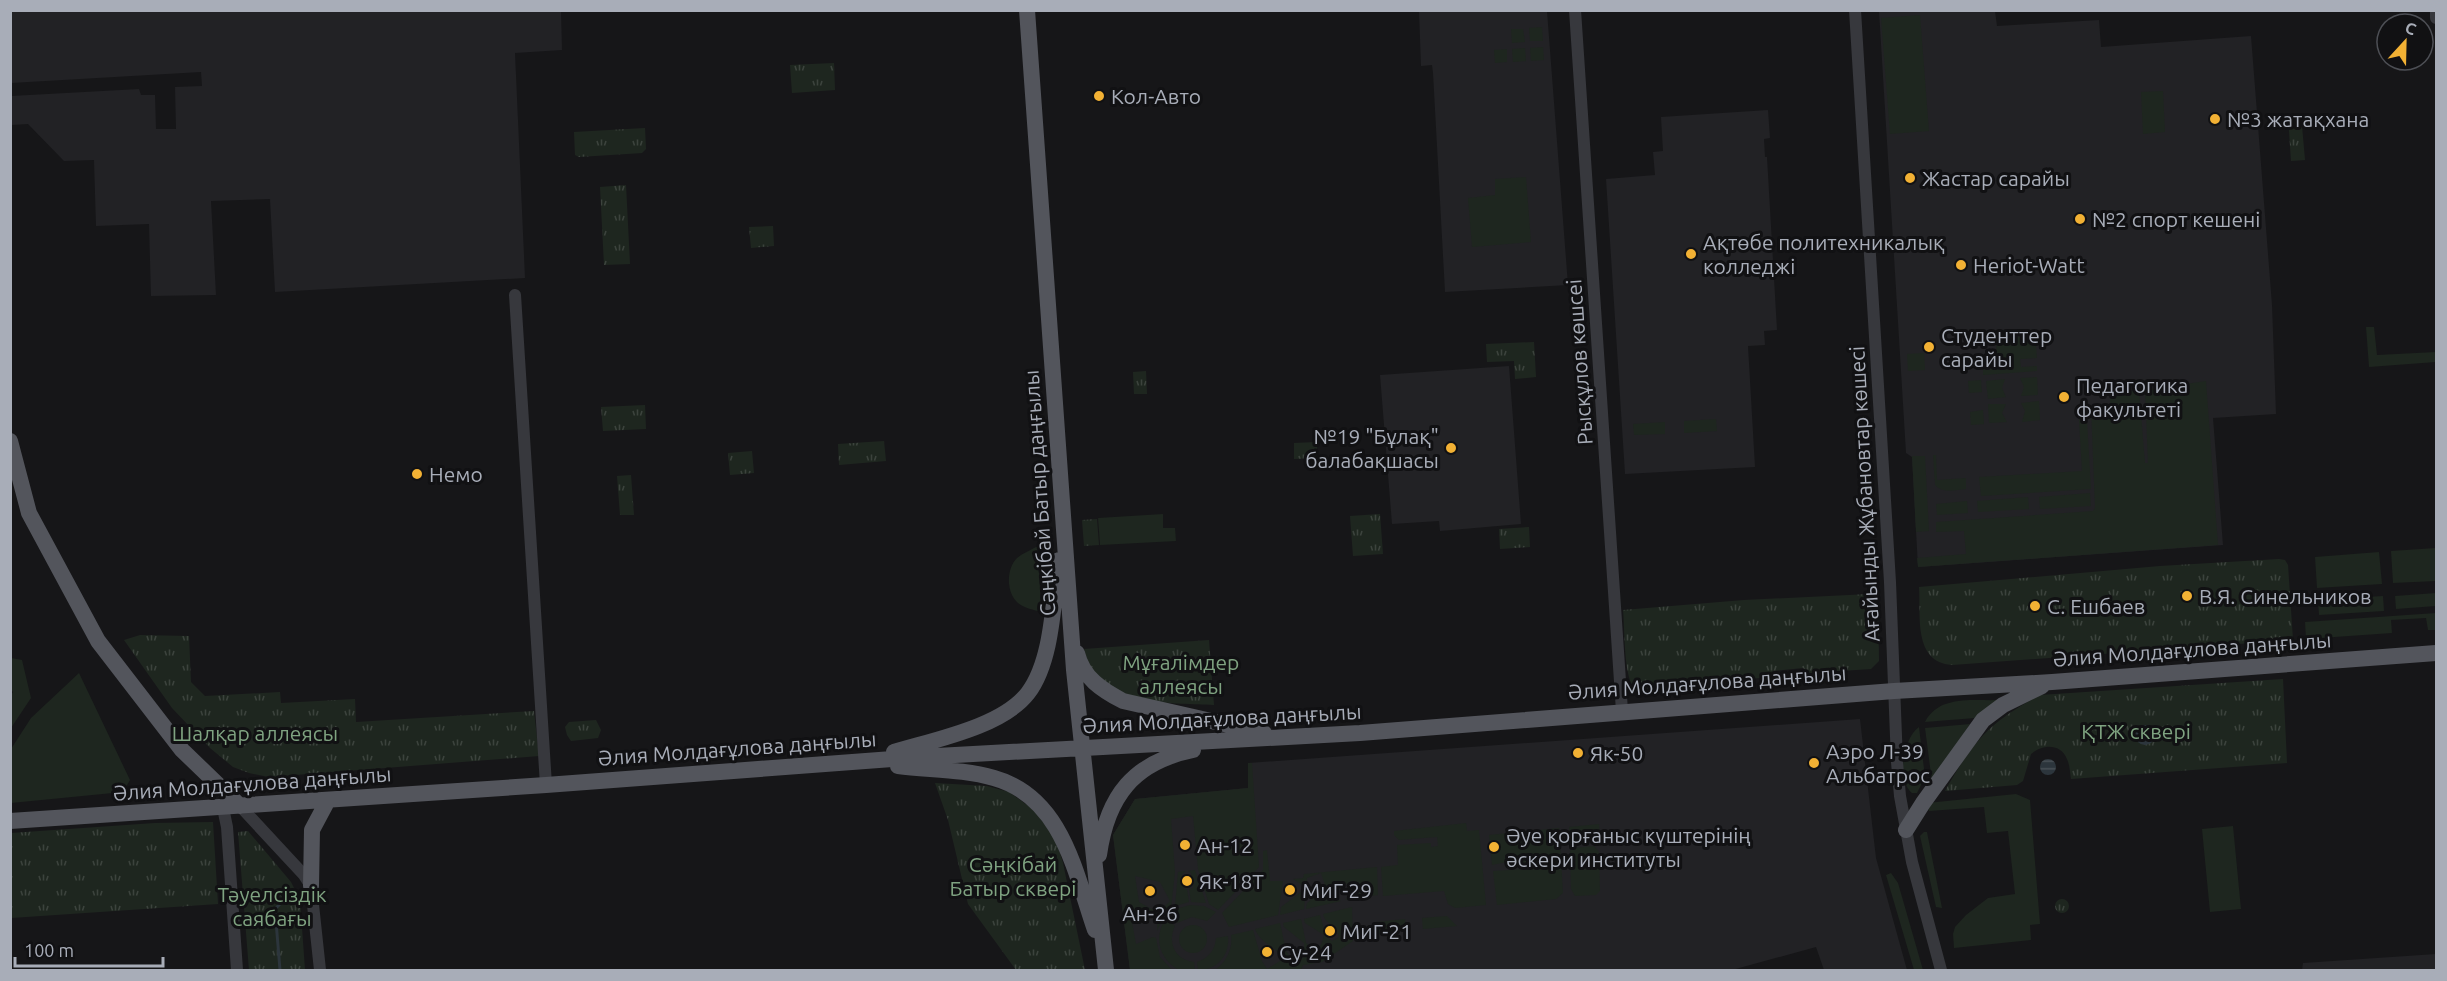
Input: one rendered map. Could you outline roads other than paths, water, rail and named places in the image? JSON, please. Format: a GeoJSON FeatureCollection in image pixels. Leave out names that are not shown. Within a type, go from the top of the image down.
{"type":"FeatureCollection","features":[{"type":"Feature","properties":{"kind":"main road","name":"Сәңкібай Батыр даңғылы"},"geometry":{"type":"LineString","coordinates":[[1028,10],[1070,623],[1106,965]]}},
{"type":"Feature","properties":{"kind":"main road"},"geometry":{"type":"LineString","coordinates":[[10,441],[29,513],[98,641],[164,729],[231,807]]}},
{"type":"Feature","properties":{"kind":"main road"},"geometry":{"type":"LineString","coordinates":[[865,761],[972,727],[1000,715],[1027,694],[1043,662],[1063,523]]}},
{"type":"Feature","properties":{"kind":"main road"},"geometry":{"type":"LineString","coordinates":[[1070,623],[1079,663],[1089,678],[1103,691],[1123,701],[1286,737]]}},
{"type":"Feature","properties":{"kind":"main road","name":"Әлия Молдағұлова даңғылы"},"geometry":{"type":"LineString","coordinates":[[10,821],[865,761],[1286,737],[1894,690],[2052,682],[2436,653]]}},
{"type":"Feature","properties":{"kind":"main road"},"geometry":{"type":"LineString","coordinates":[[1906,830],[1983,720],[2003,705],[2052,682]]}},
{"type":"Feature","properties":{"kind":"main road"},"geometry":{"type":"LineString","coordinates":[[1096,877],[1104,828],[1111,808],[1126,784],[1160,759],[1249,739]]}},
{"type":"Feature","properties":{"kind":"main road"},"geometry":{"type":"LineString","coordinates":[[865,761],[993,777],[1021,788],[1038,802],[1050,816],[1064,840],[1106,965]]}},
{"type":"Feature","properties":{"kind":"main road"},"geometry":{"type":"LineString","coordinates":[[311,886],[312,830],[328,800]]}},
{"type":"Feature","properties":{"kind":"street","name":"Рысқұлов көшсеі"},"geometry":{"type":"LineString","coordinates":[[1575,10],[1617,667],[1622,711]]}},
{"type":"Feature","properties":{"kind":"street","name":"Ағайынды Жұбановтар көшесі"},"geometry":{"type":"LineString","coordinates":[[1855,10],[1890,582],[1897,762],[1912,862],[1941,970]]}},
{"type":"Feature","properties":{"kind":"street"},"geometry":{"type":"LineString","coordinates":[[2436,10],[2436,18]]}},
{"type":"Feature","properties":{"kind":"street"},"geometry":{"type":"LineString","coordinates":[[515,295],[546,785]]}},
{"type":"Feature","properties":{"kind":"street"},"geometry":{"type":"LineString","coordinates":[[231,807],[304,875],[311,886],[320,970]]}},
{"type":"Feature","properties":{"kind":"street"},"geometry":{"type":"LineString","coordinates":[[231,807],[227,826],[237,970]]}},
{"type":"Feature","properties":{"kind":"waterway"},"geometry":{"type":"LineString","coordinates":[[280,970],[275,909],[283,901]]}},
{"type":"Feature","properties":{"kind":"place","name":"Кол-Авто"},"geometry":{"type":"Point","coordinates":[1099,96]}},
{"type":"Feature","properties":{"kind":"place","name":"№3 жатақхана"},"geometry":{"type":"Point","coordinates":[2215,119]}},
{"type":"Feature","properties":{"kind":"place","name":"Жастар сарайы"},"geometry":{"type":"Point","coordinates":[1910,178]}},
{"type":"Feature","properties":{"kind":"place","name":"№2 спорт кешені"},"geometry":{"type":"Point","coordinates":[2080,219]}},
{"type":"Feature","properties":{"kind":"place","name":"Ақтөбе политехникалық колледжі"},"geometry":{"type":"Point","coordinates":[1691,254]}},
{"type":"Feature","properties":{"kind":"place","name":"Heriot-Watt"},"geometry":{"type":"Point","coordinates":[1961,265]}},
{"type":"Feature","properties":{"kind":"place","name":"Студенттер сарайы"},"geometry":{"type":"Point","coordinates":[1929,347]}},
{"type":"Feature","properties":{"kind":"place","name":"Педагогика факультеті"},"geometry":{"type":"Point","coordinates":[2064,397]}},
{"type":"Feature","properties":{"kind":"place","name":"№19 \"Бұлақ\" балабақшасы"},"geometry":{"type":"Point","coordinates":[1451,448]}},
{"type":"Feature","properties":{"kind":"place","name":"Немо"},"geometry":{"type":"Point","coordinates":[417,474]}},
{"type":"Feature","properties":{"kind":"place","name":"В.Я. Синельников"},"geometry":{"type":"Point","coordinates":[2187,596]}},
{"type":"Feature","properties":{"kind":"place","name":"С. Ешбаев"},"geometry":{"type":"Point","coordinates":[2035,606]}},
{"type":"Feature","properties":{"kind":"place","name":"Як-50"},"geometry":{"type":"Point","coordinates":[1578,753]}},
{"type":"Feature","properties":{"kind":"place","name":"Аэро Л-39 Альбатрос"},"geometry":{"type":"Point","coordinates":[1814,763]}},
{"type":"Feature","properties":{"kind":"place","name":"Ан-12"},"geometry":{"type":"Point","coordinates":[1185,845]}},
{"type":"Feature","properties":{"kind":"place","name":"Әуе қорғаныс күштерінің әскери институты"},"geometry":{"type":"Point","coordinates":[1494,847]}},
{"type":"Feature","properties":{"kind":"place","name":"Як-18Т"},"geometry":{"type":"Point","coordinates":[1187,881]}},
{"type":"Feature","properties":{"kind":"place","name":"МиГ-29"},"geometry":{"type":"Point","coordinates":[1290,890]}},
{"type":"Feature","properties":{"kind":"place","name":"Ан-26"},"geometry":{"type":"Point","coordinates":[1150,891]}},
{"type":"Feature","properties":{"kind":"place","name":"МиГ-21"},"geometry":{"type":"Point","coordinates":[1330,931]}},
{"type":"Feature","properties":{"kind":"place","name":"Су-24"},"geometry":{"type":"Point","coordinates":[1267,952]}},
{"type":"Feature","properties":{"kind":"park label","name":"Мұғалімдер аллеясы"},"geometry":{"type":"Point","coordinates":[1181,674]}},
{"type":"Feature","properties":{"kind":"park label","name":"ҚТЖ сквері"},"geometry":{"type":"Point","coordinates":[2136,731]}},
{"type":"Feature","properties":{"kind":"park label","name":"Шалқар аллеясы"},"geometry":{"type":"Point","coordinates":[255,733]}},
{"type":"Feature","properties":{"kind":"park label","name":"Сәңкібай Батыр сквері"},"geometry":{"type":"Point","coordinates":[1013,876]}},
{"type":"Feature","properties":{"kind":"park label","name":"Тәуелсіздік саябағы"},"geometry":{"type":"Point","coordinates":[272,906]}}]}
